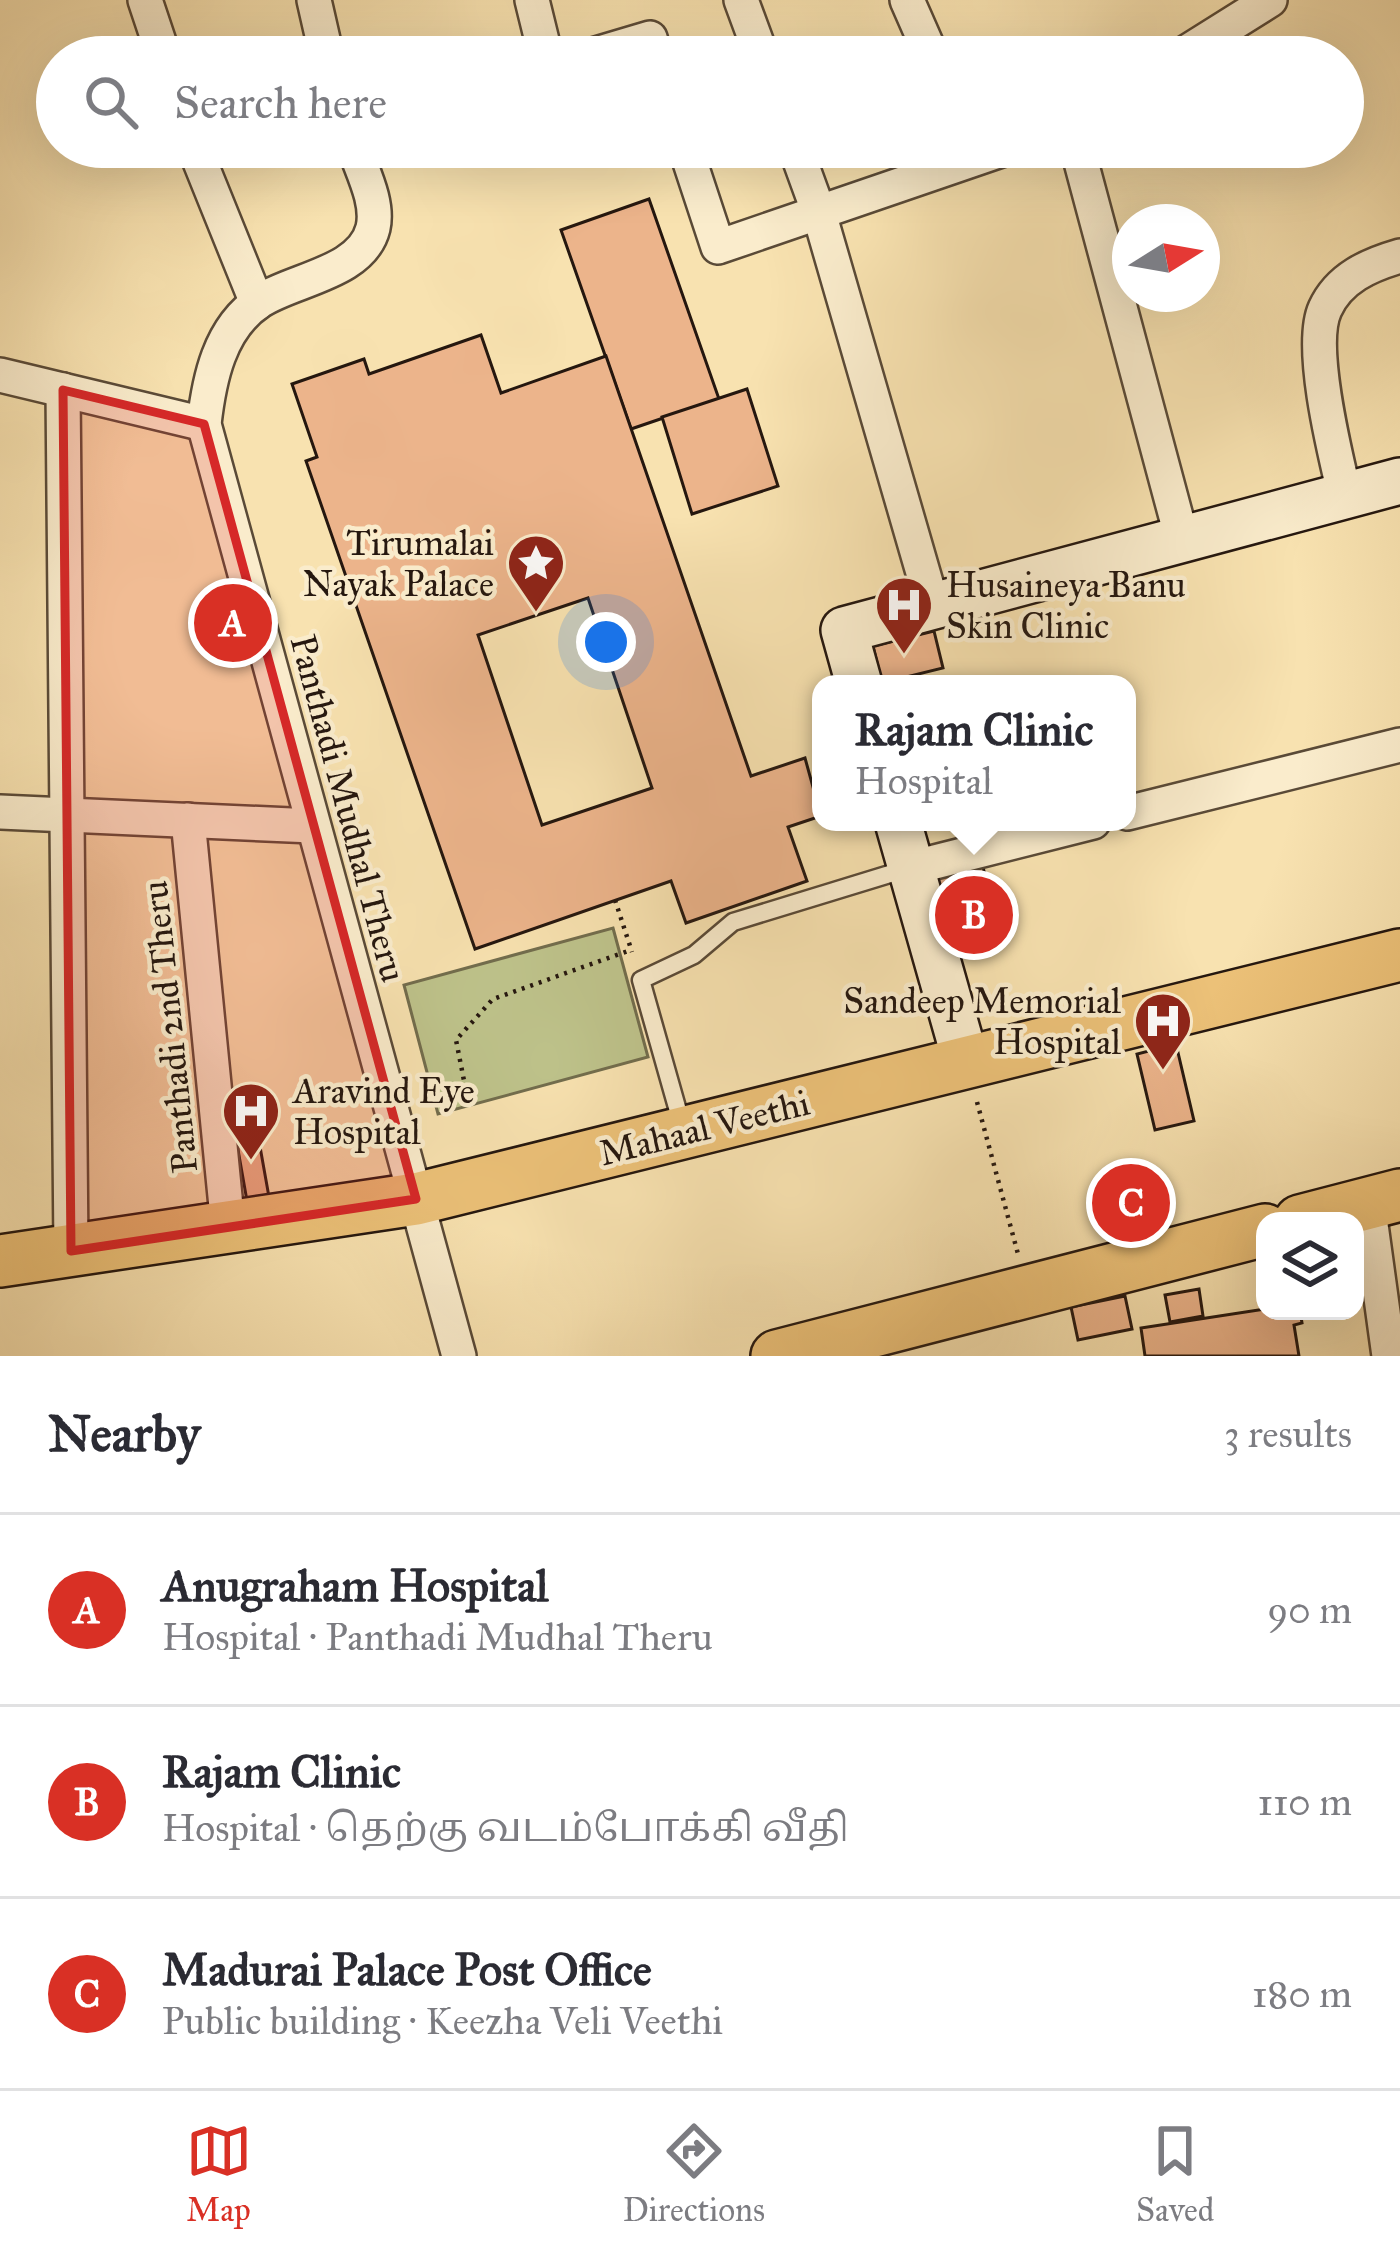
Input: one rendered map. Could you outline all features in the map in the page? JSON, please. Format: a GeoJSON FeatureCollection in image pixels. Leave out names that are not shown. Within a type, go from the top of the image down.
{"type":"FeatureCollection","features":[{"type":"Feature","properties":{"kind":"main road","name":"Mahaal Veethi"},"geometry":{"type":"LineString","coordinates":[[0,1262],[416,1199],[1400,955]]}},
{"type":"Feature","properties":{"kind":"main road"},"geometry":{"type":"LineString","coordinates":[[1336,1212],[1384,1200]]}},
{"type":"Feature","properties":{"kind":"main road"},"geometry":{"type":"LineString","coordinates":[[777,1356],[1256,1232]]}},
{"type":"Feature","properties":{"kind":"street"},"geometry":{"type":"LineString","coordinates":[[145,0],[157,36]]}},
{"type":"Feature","properties":{"kind":"street"},"geometry":{"type":"LineString","coordinates":[[314,0],[322,36]]}},
{"type":"Feature","properties":{"kind":"street"},"geometry":{"type":"LineString","coordinates":[[532,0],[541,36]]}},
{"type":"Feature","properties":{"kind":"street"},"geometry":{"type":"LineString","coordinates":[[741,0],[754,36]]}},
{"type":"Feature","properties":{"kind":"street"},"geometry":{"type":"LineString","coordinates":[[907,0],[923,36]]}},
{"type":"Feature","properties":{"kind":"street"},"geometry":{"type":"LineString","coordinates":[[1210,36],[1261,2]]}},
{"type":"Feature","properties":{"kind":"street"},"geometry":{"type":"LineString","coordinates":[[202,168],[256,303]]}},
{"type":"Feature","properties":{"kind":"street","name":"Panthadi Mudhal Theru"},"geometry":{"type":"LineString","coordinates":[[361,168],[375,223],[367,244],[354,258],[256,303],[224,342],[209,380],[204,424],[459,1356]]}},
{"type":"Feature","properties":{"kind":"street"},"geometry":{"type":"LineString","coordinates":[[693,168],[718,247],[935,168]]}},
{"type":"Feature","properties":{"kind":"street"},"geometry":{"type":"LineString","coordinates":[[803,168],[933,607]]}},
{"type":"Feature","properties":{"kind":"street"},"geometry":{"type":"LineString","coordinates":[[1083,168],[1182,539]]}},
{"type":"Feature","properties":{"kind":"street"},"geometry":{"type":"LineString","coordinates":[[1345,496],[1324,386],[1323,311],[1344,281],[1400,256]]}},
{"type":"Feature","properties":{"kind":"street"},"geometry":{"type":"LineString","coordinates":[[0,375],[204,424]]}},
{"type":"Feature","properties":{"kind":"street"},"geometry":{"type":"LineString","coordinates":[[63,390],[71,1251]]}},
{"type":"Feature","properties":{"kind":"street"},"geometry":{"type":"LineString","coordinates":[[856,675],[844,630],[1400,481]]}},
{"type":"Feature","properties":{"kind":"street"},"geometry":{"type":"LineString","coordinates":[[1136,812],[1400,745]]}},
{"type":"Feature","properties":{"kind":"street"},"geometry":{"type":"LineString","coordinates":[[0,812],[313,826]]}},
{"type":"Feature","properties":{"kind":"street","name":"Panthadi 2nd Theru"},"geometry":{"type":"LineString","coordinates":[[188,820],[228,1227]]}},
{"type":"Feature","properties":{"kind":"street"},"geometry":{"type":"LineString","coordinates":[[901,831],[966,1062]]}},
{"type":"Feature","properties":{"kind":"street"},"geometry":{"type":"LineString","coordinates":[[911,868],[1057,831]]}},
{"type":"Feature","properties":{"kind":"street"},"geometry":{"type":"LineString","coordinates":[[1384,1200],[1389,1356]]}},
{"type":"Feature","properties":{"kind":"lane"},"geometry":{"type":"LineString","coordinates":[[684,1132],[640,980],[694,955],[733,922],[911,868]]}},
{"type":"Feature","properties":{"kind":"path"},"geometry":{"type":"LineString","coordinates":[[615,900],[640,980]]}},
{"type":"Feature","properties":{"kind":"path"},"geometry":{"type":"LineString","coordinates":[[470,1106],[456,1040],[493,999],[631,950]]}},
{"type":"Feature","properties":{"kind":"path"},"geometry":{"type":"LineString","coordinates":[[966,1062],[1028,1291]]}},
{"type":"Feature","properties":{"kind":"highlighted area"},"geometry":{"type":"Polygon","coordinates":[[[63,390],[204,424],[416,1199],[71,1251],[63,390]]]}},
{"type":"Feature","properties":{"kind":"green space"},"geometry":{"type":"Polygon","coordinates":[[[613,928],[648,1057],[438,1114],[404,985],[613,928]]]}},
{"type":"Feature","properties":{"kind":"building"},"geometry":{"type":"Polygon","coordinates":[[[649,199],[719,399],[631,429],[561,230],[649,199]]]}},
{"type":"Feature","properties":{"kind":"building"},"geometry":{"type":"Polygon","coordinates":[[[481,335],[501,393],[606,356],[751,776],[805,758],[812,783],[812,819],[788,827],[807,881],[686,923],[671,881],[475,949],[306,461],[317,457],[292,384],[364,359],[369,374],[481,335]],[[588,598],[478,635],[542,825],[652,788],[588,598]]]}},
{"type":"Feature","properties":{"kind":"building"},"geometry":{"type":"Polygon","coordinates":[[[747,389],[778,486],[692,514],[662,417],[747,389]]]}},
{"type":"Feature","properties":{"kind":"building"},"geometry":{"type":"Polygon","coordinates":[[[239,605],[247,643],[215,650],[207,612],[239,605]]]}},
{"type":"Feature","properties":{"kind":"building"},"geometry":{"type":"Polygon","coordinates":[[[934,631],[943,668],[915,675],[880,675],[873,646],[934,631]]]}},
{"type":"Feature","properties":{"kind":"building"},"geometry":{"type":"Polygon","coordinates":[[[983,867],[1001,940],[956,952],[937,878],[983,867]]]}},
{"type":"Feature","properties":{"kind":"building"},"geometry":{"type":"Polygon","coordinates":[[[1176,1044],[1194,1121],[1155,1130],[1137,1054],[1176,1044]]]}},
{"type":"Feature","properties":{"kind":"building"},"geometry":{"type":"Polygon","coordinates":[[[259,1141],[269,1197],[247,1201],[237,1144],[259,1141]]]}},
{"type":"Feature","properties":{"kind":"building"},"geometry":{"type":"Polygon","coordinates":[[[1199,1289],[1203,1316],[1170,1322],[1165,1295],[1199,1289]]]}},
{"type":"Feature","properties":{"kind":"building"},"geometry":{"type":"Polygon","coordinates":[[[1125,1296],[1132,1329],[1078,1340],[1071,1307],[1125,1296]]]}},
{"type":"Feature","properties":{"kind":"building"},"geometry":{"type":"Polygon","coordinates":[[[1256,1310],[1256,1320],[1302,1323],[1294,1325],[1299,1356],[1145,1356],[1141,1328],[1256,1310]]]}},
{"type":"Feature","properties":{"kind":"place","name":"Tirumalai Nayak Palace"},"geometry":{"type":"Point","coordinates":[536,614]}},
{"type":"Feature","properties":{"kind":"place","name":"Anugraham Hospital"},"geometry":{"type":"Point","coordinates":[233,623]}},
{"type":"Feature","properties":{"kind":"place","name":"Husaineya Banu Skin Clinic"},"geometry":{"type":"Point","coordinates":[904,656]}},
{"type":"Feature","properties":{"kind":"place","name":"Rajam Clinic"},"geometry":{"type":"Point","coordinates":[974,915]}},
{"type":"Feature","properties":{"kind":"place","name":"Sandeep Memorial Hospital"},"geometry":{"type":"Point","coordinates":[1163,1072]}},
{"type":"Feature","properties":{"kind":"place","name":"Aravind Eye Hospital"},"geometry":{"type":"Point","coordinates":[251,1162]}},
{"type":"Feature","properties":{"kind":"place","name":"Madurai Palace Post Office"},"geometry":{"type":"Point","coordinates":[1131,1203]}}]}
